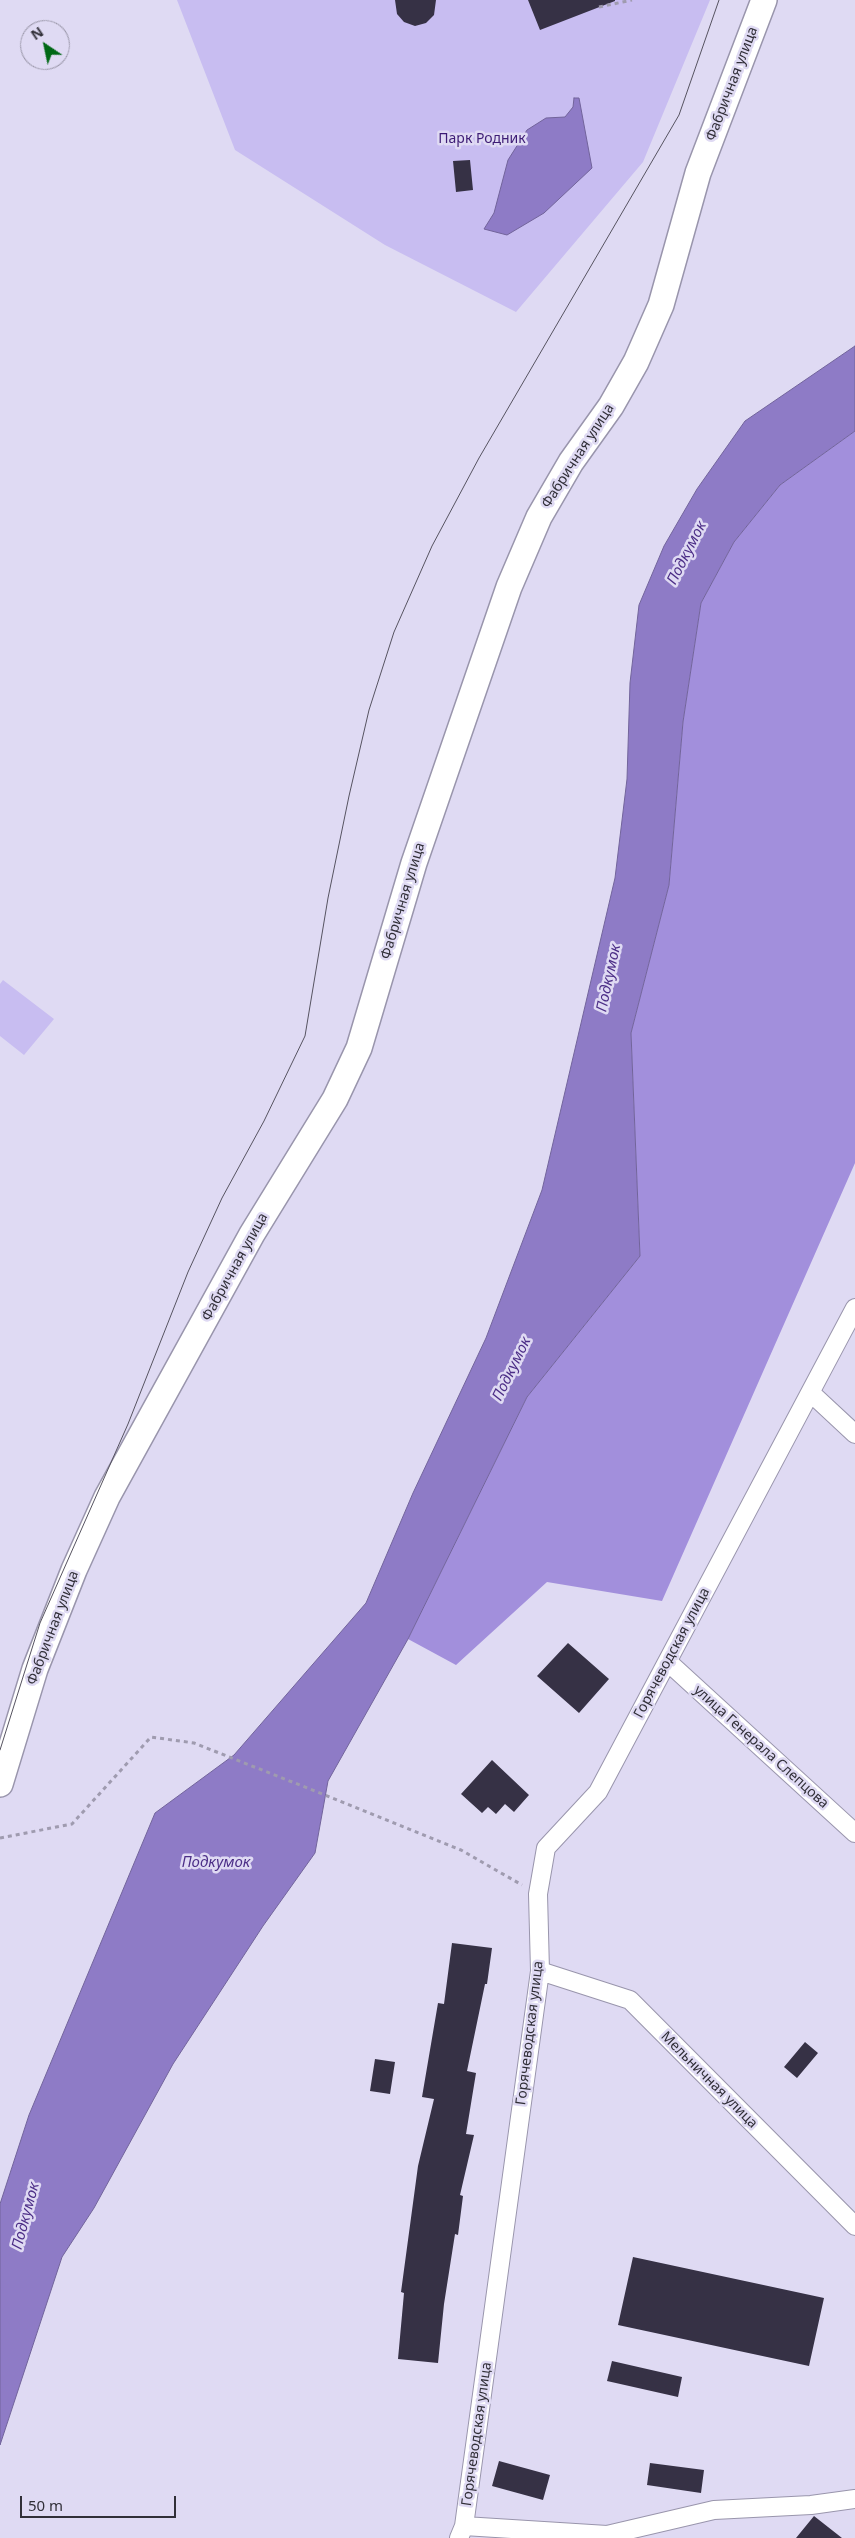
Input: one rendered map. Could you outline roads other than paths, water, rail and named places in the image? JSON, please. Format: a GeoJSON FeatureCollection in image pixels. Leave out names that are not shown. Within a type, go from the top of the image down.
{"type":"FeatureCollection","features":[{"type":"Feature","properties":{"kind":"main road","name":"Фабричная улица"},"geometry":{"type":"LineString","coordinates":[[0,1784],[35,1669],[74,1570],[107,1497],[252,1234],[335,1099],[359,1048],[414,863],[509,587],[539,517],[571,462],[611,406],[636,362],[661,305],[698,173],[764,0]]}},
{"type":"Feature","properties":{"kind":"street","name":"Горячеводская улица"},"geometry":{"type":"LineString","coordinates":[[462,2532],[540,1971],[538,1894],[546,1848],[598,1792],[855,1308]]}},
{"type":"Feature","properties":{"kind":"street"},"geometry":{"type":"LineString","coordinates":[[811,1393],[855,1434]]}},
{"type":"Feature","properties":{"kind":"street","name":"улица Генерала Слепцова"},"geometry":{"type":"LineString","coordinates":[[668,1662],[855,1833]]}},
{"type":"Feature","properties":{"kind":"street","name":"Мельничная улица"},"geometry":{"type":"LineString","coordinates":[[540,1971],[630,2000],[855,2226]]}},
{"type":"Feature","properties":{"kind":"street"},"geometry":{"type":"LineString","coordinates":[[462,2532],[607,2536],[714,2510],[811,2505],[855,2499]]}},
{"type":"Feature","properties":{"kind":"water"},"geometry":{"type":"Polygon","coordinates":[[[574,98],[579,98],[592,168],[544,213],[507,235],[484,229],[494,213],[508,160],[527,130],[546,118],[565,117],[573,107],[574,98]]]}},
{"type":"Feature","properties":{"kind":"water","name":"Подкумок"},"geometry":{"type":"Polygon","coordinates":[[[855,346],[855,431],[780,485],[734,542],[701,603],[683,722],[669,885],[631,1033],[640,1256],[527,1397],[408,1639],[328,1781],[315,1853],[263,1926],[173,2064],[94,2208],[62,2257],[0,2445],[0,2204],[29,2115],[155,1813],[234,1755],[366,1603],[413,1493],[486,1338],[542,1190],[615,878],[627,779],[630,683],[639,605],[664,546],[697,489],[745,421],[855,346]]]}},
{"type":"Feature","properties":{"kind":"tram line"},"geometry":{"type":"LineString","coordinates":[[0,1750],[40,1623],[128,1424],[188,1272],[222,1198],[264,1121],[305,1036],[328,898],[349,796],[369,710],[394,632],[432,546],[479,458],[679,115],[719,0]]}},
{"type":"Feature","properties":{"kind":"park label","name":"Парк Родник"},"geometry":{"type":"Point","coordinates":[482,139]}}]}
